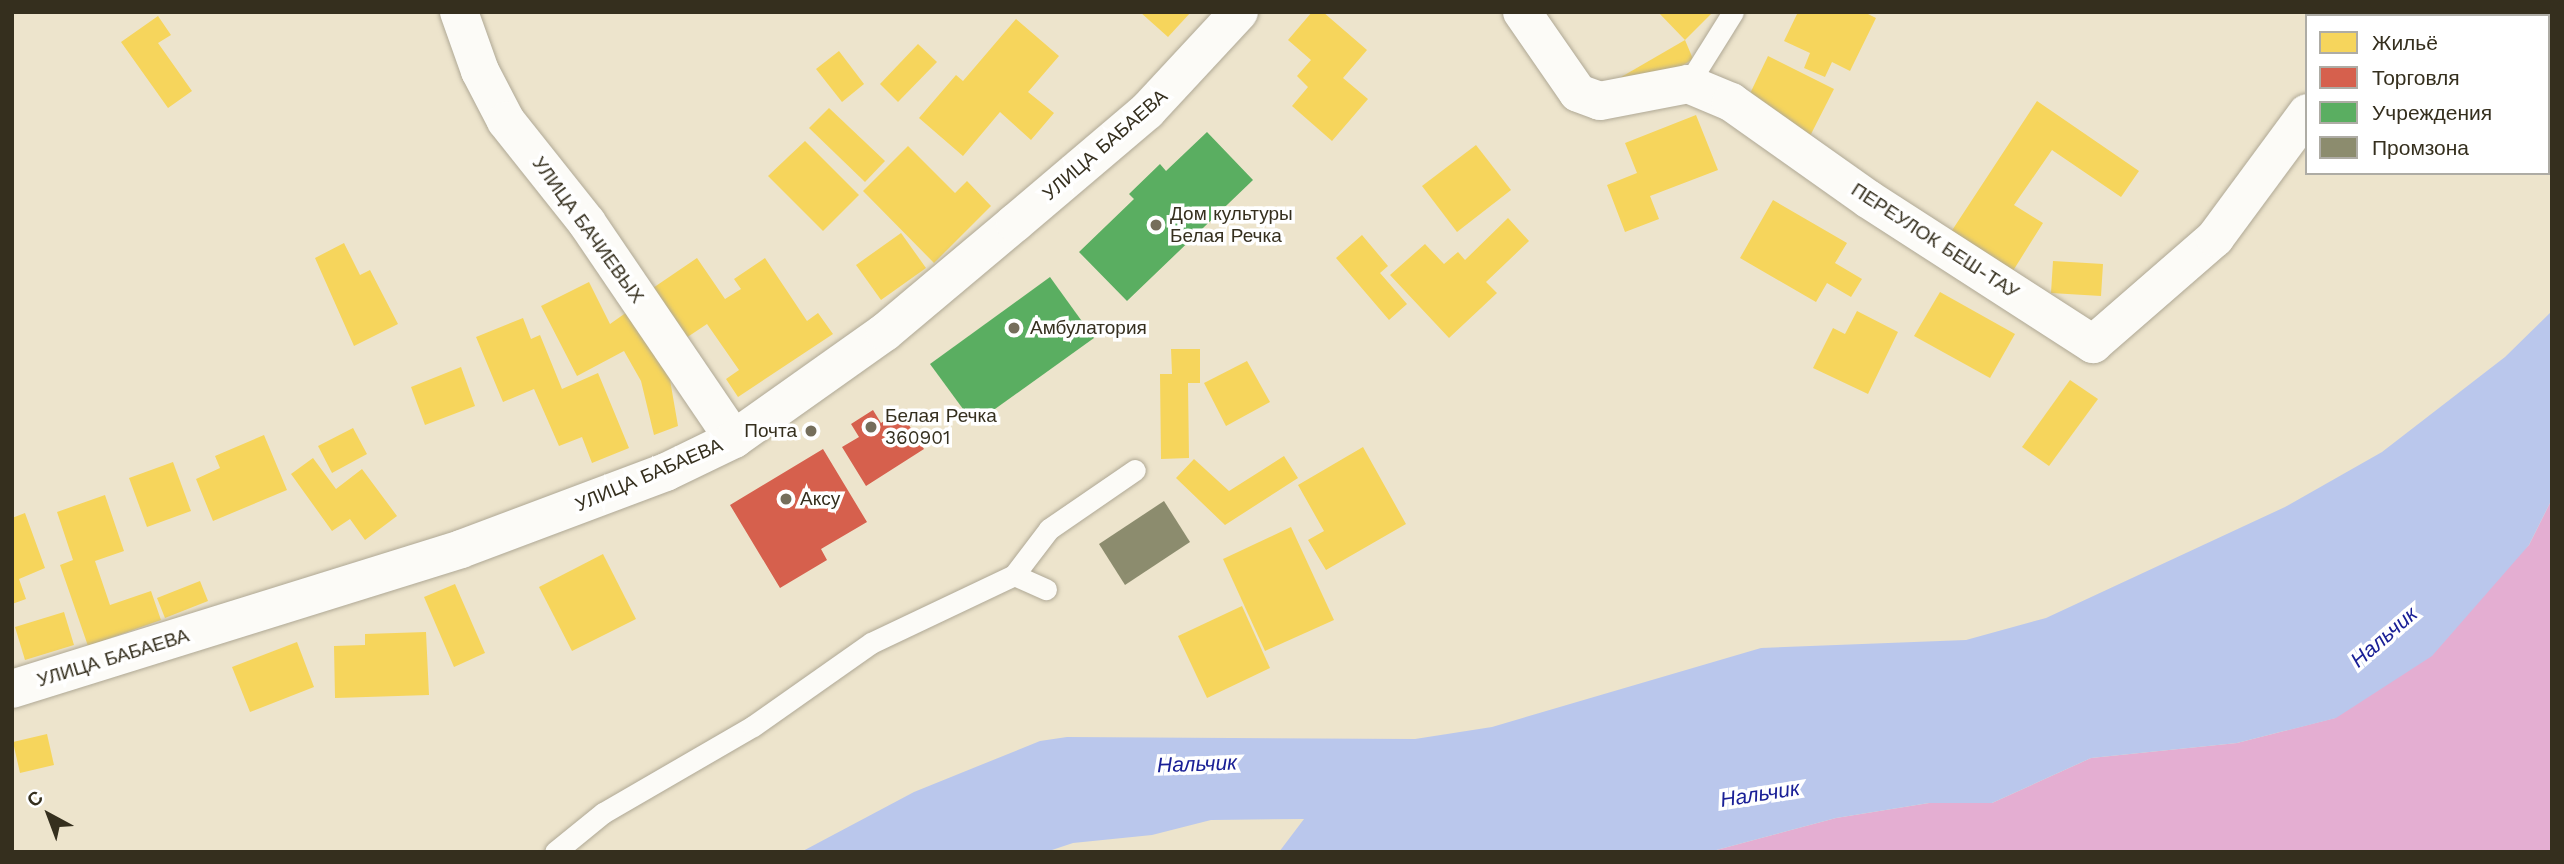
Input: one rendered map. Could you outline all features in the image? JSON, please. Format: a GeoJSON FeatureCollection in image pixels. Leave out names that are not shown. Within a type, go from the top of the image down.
{"type":"FeatureCollection","features":[{"type":"Feature","properties":{"kind":"street","name":"УЛИЦА БАЧИЕВЫХ"},"geometry":{"type":"LineString","coordinates":[[459,12],[480,71],[506,121],[587,223],[734,439]]}},
{"type":"Feature","properties":{"kind":"street","name":"УЛИЦА БАБАЕВА"},"geometry":{"type":"LineString","coordinates":[[12,689],[461,549],[666,472],[734,439],[867,346],[1015,223],[1147,111],[1239,12]]}},
{"type":"Feature","properties":{"kind":"street"},"geometry":{"type":"LineString","coordinates":[[1521,12],[1566,81],[1588,99],[1637,96],[1688,84]]}},
{"type":"Feature","properties":{"kind":"street","name":"ПЕРЕУЛОК БЕШ-ТАУ"},"geometry":{"type":"LineString","coordinates":[[1688,84],[1731,102],[1868,199],[2093,344],[2215,238],[2305,116]]}},
{"type":"Feature","properties":{"kind":"lane"},"geometry":{"type":"LineString","coordinates":[[1688,84],[1733,12]]}},
{"type":"Feature","properties":{"kind":"lane"},"geometry":{"type":"LineString","coordinates":[[555,852],[603,813],[753,726],[871,643],[1014,575],[1049,529],[1135,470]]}},
{"type":"Feature","properties":{"kind":"lane"},"geometry":{"type":"LineString","coordinates":[[1014,575],[1046,589]]}},
{"type":"Feature","properties":{"kind":"shaded area"},"geometry":{"type":"Polygon","coordinates":[[[2552,499],[2552,852],[1709,852],[1836,818],[1929,803],[1992,803],[2091,758],[2237,743],[2335,718],[2529,545],[2552,499]]]}},
{"type":"Feature","properties":{"kind":"water","name":"Нальчик"},"geometry":{"type":"Polygon","coordinates":[[[2552,311],[2552,499],[2529,545],[2432,656],[2336,718],[2237,743],[2091,758],[1992,803],[1929,803],[1836,818],[1709,852],[1279,852],[1304,819],[1211,820],[1152,835],[1073,843],[1046,852],[801,852],[914,792],[1040,741],[1067,737],[1415,739],[1492,727],[1761,648],[1966,640],[2046,618],[2285,507],[2382,452],[2505,357],[2552,311]]]}},
{"type":"Feature","properties":{"kind":"building: Жильё"},"geometry":{"type":"Polygon","coordinates":[[[1140,12],[1191,12],[1168,37],[1140,12]]]}},
{"type":"Feature","properties":{"kind":"building: Жильё"},"geometry":{"type":"Polygon","coordinates":[[[1312,12],[1323,12],[1367,50],[1343,78],[1368,99],[1332,141],[1292,106],[1308,87],[1297,76],[1311,60],[1288,40],[1312,12]]]}},
{"type":"Feature","properties":{"kind":"building: Жильё"},"geometry":{"type":"Polygon","coordinates":[[[1658,12],[1713,12],[1685,40],[1658,12]]]}},
{"type":"Feature","properties":{"kind":"building: Жильё"},"geometry":{"type":"Polygon","coordinates":[[[1798,12],[1864,12],[1876,18],[1850,71],[1832,62],[1825,77],[1804,68],[1810,53],[1784,41],[1798,12]]]}},
{"type":"Feature","properties":{"kind":"building: Жильё"},"geometry":{"type":"Polygon","coordinates":[[[158,16],[171,35],[158,43],[192,91],[168,108],[121,42],[158,16]]]}},
{"type":"Feature","properties":{"kind":"building: Жильё"},"geometry":{"type":"Polygon","coordinates":[[[1016,19],[1059,56],[1028,92],[1054,113],[1031,140],[1000,112],[963,156],[919,118],[956,75],[963,81],[1016,19]]]}},
{"type":"Feature","properties":{"kind":"building: Жильё"},"geometry":{"type":"Polygon","coordinates":[[[1685,40],[1693,59],[1651,85],[1616,80],[1685,40]]]}},
{"type":"Feature","properties":{"kind":"building: Жильё"},"geometry":{"type":"Polygon","coordinates":[[[918,44],[937,62],[898,102],[880,84],[918,44]]]}},
{"type":"Feature","properties":{"kind":"building: Жильё"},"geometry":{"type":"Polygon","coordinates":[[[839,51],[864,84],[842,102],[816,69],[839,51]]]}},
{"type":"Feature","properties":{"kind":"building: Жильё"},"geometry":{"type":"Polygon","coordinates":[[[1768,56],[1834,89],[1810,136],[1745,104],[1768,56]]]}},
{"type":"Feature","properties":{"kind":"building: Жильё"},"geometry":{"type":"Polygon","coordinates":[[[2037,101],[2139,171],[2121,197],[2052,150],[2014,205],[2043,223],[2011,274],[1949,235],[2037,101]]]}},
{"type":"Feature","properties":{"kind":"building: Жильё"},"geometry":{"type":"Polygon","coordinates":[[[829,108],[885,161],[865,182],[809,128],[829,108]]]}},
{"type":"Feature","properties":{"kind":"building: Жильё"},"geometry":{"type":"Polygon","coordinates":[[[1696,115],[1718,170],[1650,196],[1659,219],[1625,232],[1607,185],[1637,173],[1625,143],[1696,115]]]}},
{"type":"Feature","properties":{"kind":"building: Жильё"},"geometry":{"type":"Polygon","coordinates":[[[805,141],[859,195],[823,231],[768,176],[805,141]]]}},
{"type":"Feature","properties":{"kind":"building: Жильё"},"geometry":{"type":"Polygon","coordinates":[[[1476,145],[1511,190],[1457,232],[1422,186],[1476,145]]]}},
{"type":"Feature","properties":{"kind":"building: Жильё"},"geometry":{"type":"Polygon","coordinates":[[[908,146],[955,193],[967,181],[991,206],[934,263],[863,191],[908,146]]]}},
{"type":"Feature","properties":{"kind":"building: Жильё"},"geometry":{"type":"Polygon","coordinates":[[[1773,200],[1847,243],[1835,263],[1862,279],[1851,297],[1827,283],[1816,302],[1740,258],[1773,200]]]}},
{"type":"Feature","properties":{"kind":"building: Жильё"},"geometry":{"type":"Polygon","coordinates":[[[1508,218],[1529,241],[1486,282],[1497,293],[1449,338],[1390,275],[1425,244],[1444,264],[1458,252],[1465,260],[1508,218]]]}},
{"type":"Feature","properties":{"kind":"building: Жильё"},"geometry":{"type":"Polygon","coordinates":[[[901,233],[926,268],[881,300],[856,265],[901,233]]]}},
{"type":"Feature","properties":{"kind":"building: Жильё"},"geometry":{"type":"Polygon","coordinates":[[[1362,235],[1388,266],[1380,273],[1407,304],[1389,320],[1336,258],[1362,235]]]}},
{"type":"Feature","properties":{"kind":"building: Жильё"},"geometry":{"type":"Polygon","coordinates":[[[344,243],[360,275],[370,270],[398,324],[354,346],[315,258],[344,243]]]}},
{"type":"Feature","properties":{"kind":"building: Жильё"},"geometry":{"type":"Polygon","coordinates":[[[697,258],[725,299],[741,289],[734,279],[765,258],[807,321],[818,313],[833,334],[738,397],[726,379],[739,370],[707,324],[683,340],[650,290],[697,258]]]}},
{"type":"Feature","properties":{"kind":"building: Жильё"},"geometry":{"type":"Polygon","coordinates":[[[2053,261],[2103,264],[2101,296],[2051,293],[2053,261]]]}},
{"type":"Feature","properties":{"kind":"building: Жильё"},"geometry":{"type":"Polygon","coordinates":[[[589,282],[610,324],[627,312],[669,374],[678,426],[654,435],[641,381],[624,351],[577,376],[541,306],[589,282]]]}},
{"type":"Feature","properties":{"kind":"building: Жильё"},"geometry":{"type":"Polygon","coordinates":[[[1940,292],[2015,334],[1990,378],[1914,336],[1940,292]]]}},
{"type":"Feature","properties":{"kind":"building: Жильё"},"geometry":{"type":"Polygon","coordinates":[[[1857,311],[1898,332],[1868,394],[1813,368],[1833,328],[1845,334],[1857,311]]]}},
{"type":"Feature","properties":{"kind":"building: Жильё"},"geometry":{"type":"Polygon","coordinates":[[[523,318],[531,339],[540,335],[562,389],[598,373],[629,448],[592,463],[582,437],[559,446],[534,389],[503,402],[476,337],[523,318]]]}},
{"type":"Feature","properties":{"kind":"building: Жильё"},"geometry":{"type":"Polygon","coordinates":[[[1171,349],[1200,349],[1200,383],[1188,383],[1189,458],[1161,459],[1160,374],[1172,374],[1171,349]]]}},
{"type":"Feature","properties":{"kind":"building: Жильё"},"geometry":{"type":"Polygon","coordinates":[[[1247,361],[1270,402],[1226,426],[1204,383],[1247,361]]]}},
{"type":"Feature","properties":{"kind":"building: Жильё"},"geometry":{"type":"Polygon","coordinates":[[[461,367],[475,406],[425,425],[411,387],[461,367]]]}},
{"type":"Feature","properties":{"kind":"building: Жильё"},"geometry":{"type":"Polygon","coordinates":[[[2070,380],[2098,399],[2049,466],[2022,447],[2070,380]]]}},
{"type":"Feature","properties":{"kind":"building: Жильё"},"geometry":{"type":"Polygon","coordinates":[[[353,428],[367,454],[332,473],[318,446],[353,428]]]}},
{"type":"Feature","properties":{"kind":"building: Жильё"},"geometry":{"type":"Polygon","coordinates":[[[264,435],[287,490],[213,521],[196,479],[220,468],[215,456],[264,435]]]}},
{"type":"Feature","properties":{"kind":"building: Жильё"},"geometry":{"type":"Polygon","coordinates":[[[1363,447],[1406,524],[1326,570],[1308,540],[1324,531],[1298,485],[1363,447]]]}},
{"type":"Feature","properties":{"kind":"building: Жильё"},"geometry":{"type":"Polygon","coordinates":[[[1284,456],[1298,478],[1225,525],[1176,478],[1194,459],[1229,491],[1284,456]]]}},
{"type":"Feature","properties":{"kind":"building: Жильё"},"geometry":{"type":"Polygon","coordinates":[[[313,458],[336,489],[362,469],[397,516],[365,540],[350,519],[332,531],[291,474],[313,458]]]}},
{"type":"Feature","properties":{"kind":"building: Жильё"},"geometry":{"type":"Polygon","coordinates":[[[173,462],[191,511],[147,527],[129,478],[173,462]]]}},
{"type":"Feature","properties":{"kind":"building: Жильё"},"geometry":{"type":"Polygon","coordinates":[[[105,495],[124,551],[95,561],[110,605],[151,591],[161,620],[88,646],[60,565],[73,560],[57,512],[105,495]]]}},
{"type":"Feature","properties":{"kind":"building: Жильё"},"geometry":{"type":"Polygon","coordinates":[[[25,513],[45,568],[19,579],[26,599],[12,604],[12,518],[25,513]]]}},
{"type":"Feature","properties":{"kind":"building: Жильё"},"geometry":{"type":"Polygon","coordinates":[[[1291,527],[1334,620],[1265,651],[1223,559],[1291,527]]]}},
{"type":"Feature","properties":{"kind":"building: Жильё"},"geometry":{"type":"Polygon","coordinates":[[[603,554],[636,619],[572,651],[539,587],[603,554]]]}},
{"type":"Feature","properties":{"kind":"building: Жильё"},"geometry":{"type":"Polygon","coordinates":[[[200,581],[208,601],[165,618],[157,598],[200,581]]]}},
{"type":"Feature","properties":{"kind":"building: Жильё"},"geometry":{"type":"Polygon","coordinates":[[[455,584],[485,653],[454,667],[424,597],[455,584]]]}},
{"type":"Feature","properties":{"kind":"building: Жильё"},"geometry":{"type":"Polygon","coordinates":[[[1242,606],[1270,668],[1207,698],[1178,636],[1242,606]]]}},
{"type":"Feature","properties":{"kind":"building: Жильё"},"geometry":{"type":"Polygon","coordinates":[[[64,612],[74,645],[25,660],[15,627],[64,612]]]}},
{"type":"Feature","properties":{"kind":"building: Жильё"},"geometry":{"type":"Polygon","coordinates":[[[426,632],[429,695],[335,698],[334,646],[365,645],[365,634],[426,632]]]}},
{"type":"Feature","properties":{"kind":"building: Жильё"},"geometry":{"type":"Polygon","coordinates":[[[297,642],[314,687],[250,712],[232,667],[297,642]]]}},
{"type":"Feature","properties":{"kind":"building: Жильё"},"geometry":{"type":"Polygon","coordinates":[[[47,734],[54,765],[20,773],[13,742],[47,734]]]}},
{"type":"Feature","properties":{"kind":"building: Торговля"},"geometry":{"type":"Polygon","coordinates":[[[873,410],[881,423],[900,411],[924,449],[866,486],[842,447],[859,437],[851,424],[873,410]]]}},
{"type":"Feature","properties":{"kind":"building: Торговля"},"geometry":{"type":"Polygon","coordinates":[[[823,449],[867,522],[821,549],[827,560],[780,588],[730,505],[823,449]]]}},
{"type":"Feature","properties":{"kind":"building: Учреждения","name":"Дом культуры Белая Речка"},"geometry":{"type":"Polygon","coordinates":[[[1207,132],[1253,180],[1127,301],[1079,252],[1134,199],[1129,194],[1160,164],[1166,171],[1207,132]]]}},
{"type":"Feature","properties":{"kind":"building: Учреждения"},"geometry":{"type":"Polygon","coordinates":[[[1050,277],[1094,338],[974,424],[930,364],[1050,277]]]}},
{"type":"Feature","properties":{"kind":"building: Промзона"},"geometry":{"type":"Polygon","coordinates":[[[1164,501],[1190,542],[1125,585],[1099,544],[1164,501]]]}},
{"type":"Feature","properties":{"kind":"place","name":"Дом культуры Белая Речка"},"geometry":{"type":"Point","coordinates":[1156,225]}},
{"type":"Feature","properties":{"kind":"place","name":"Амбулатория"},"geometry":{"type":"Point","coordinates":[1014,328]}},
{"type":"Feature","properties":{"kind":"place","name":"Белая Речка 360901"},"geometry":{"type":"Point","coordinates":[871,427]}},
{"type":"Feature","properties":{"kind":"place","name":"Почта"},"geometry":{"type":"Point","coordinates":[811,431]}},
{"type":"Feature","properties":{"kind":"place","name":"Аксу"},"geometry":{"type":"Point","coordinates":[786,499]}}]}
